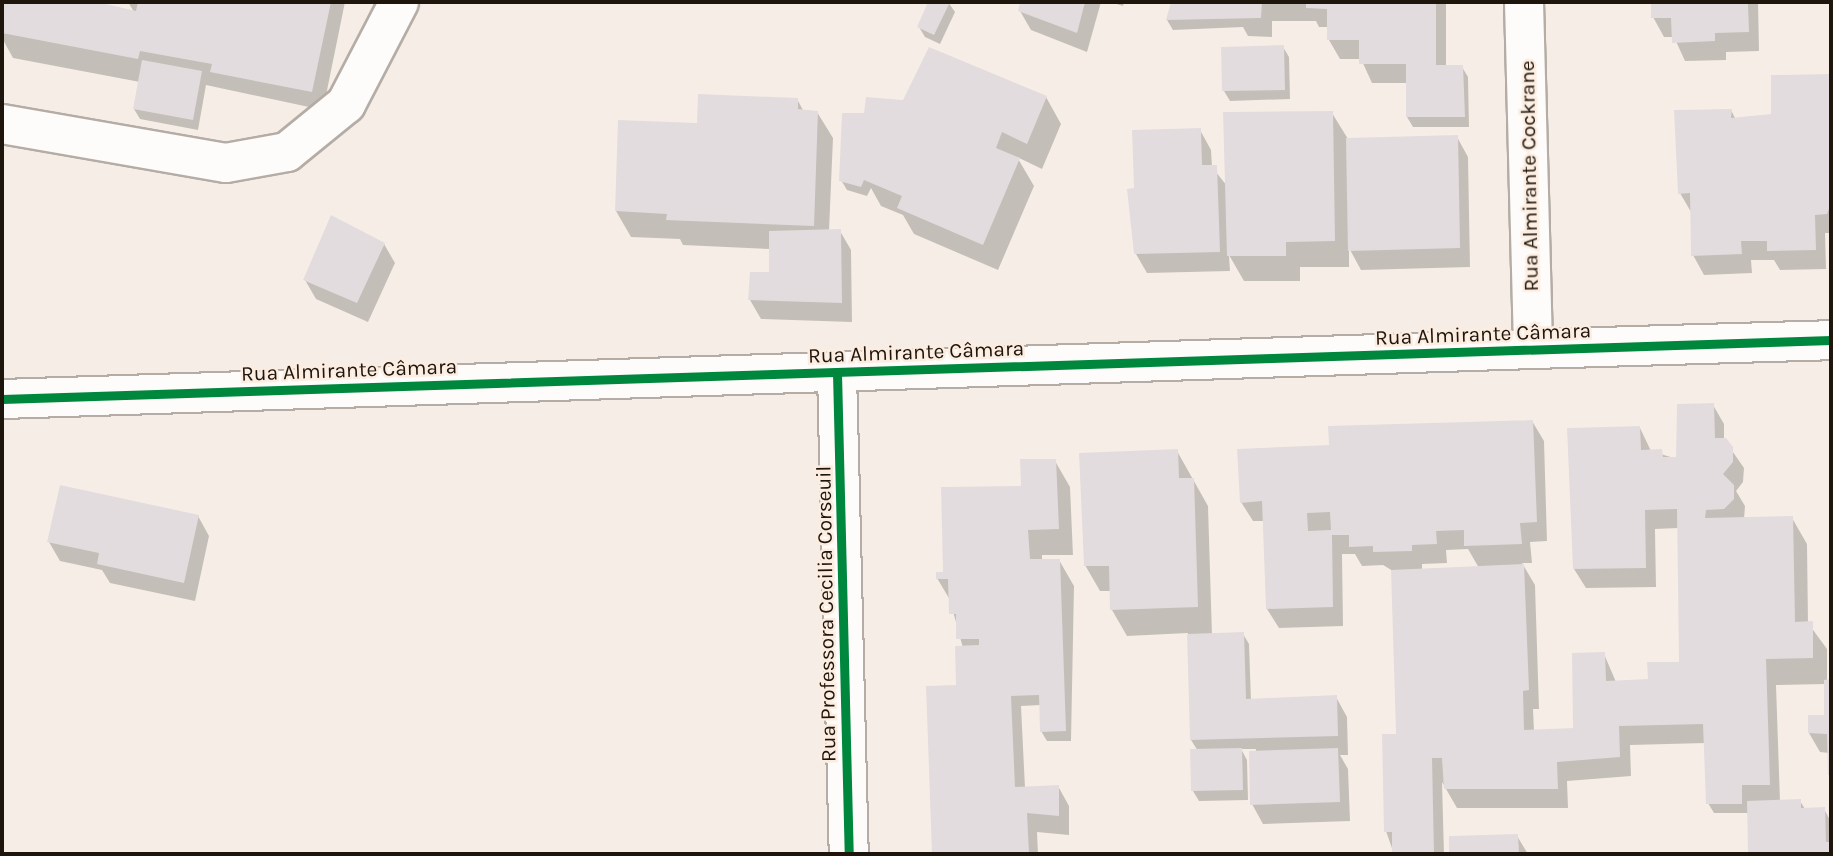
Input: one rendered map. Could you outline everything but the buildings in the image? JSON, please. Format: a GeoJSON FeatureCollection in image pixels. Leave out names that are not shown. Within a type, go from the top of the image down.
{"type":"FeatureCollection","features":[{"type":"Feature","properties":{"kind":"street"},"geometry":{"type":"LineString","coordinates":[[2,124],[226,163],[287,152],[346,104],[400,2]]}},
{"type":"Feature","properties":{"kind":"street","name":"Rua Almirante Cockrane"},"geometry":{"type":"LineString","coordinates":[[1524,2],[1533,349]]}},
{"type":"Feature","properties":{"kind":"street","name":"Rua Almirante Câmara"},"geometry":{"type":"LineString","coordinates":[[2,399],[1831,340]]}},
{"type":"Feature","properties":{"kind":"street","name":"Rua Professora Cecilia Corseuil"},"geometry":{"type":"LineString","coordinates":[[837,373],[849,854]]}},
{"type":"Feature","properties":{"kind":"cycle path"},"geometry":{"type":"LineString","coordinates":[[2,399],[1831,340]]}},
{"type":"Feature","properties":{"kind":"cycle path"},"geometry":{"type":"LineString","coordinates":[[837,373],[849,854]]}}]}
